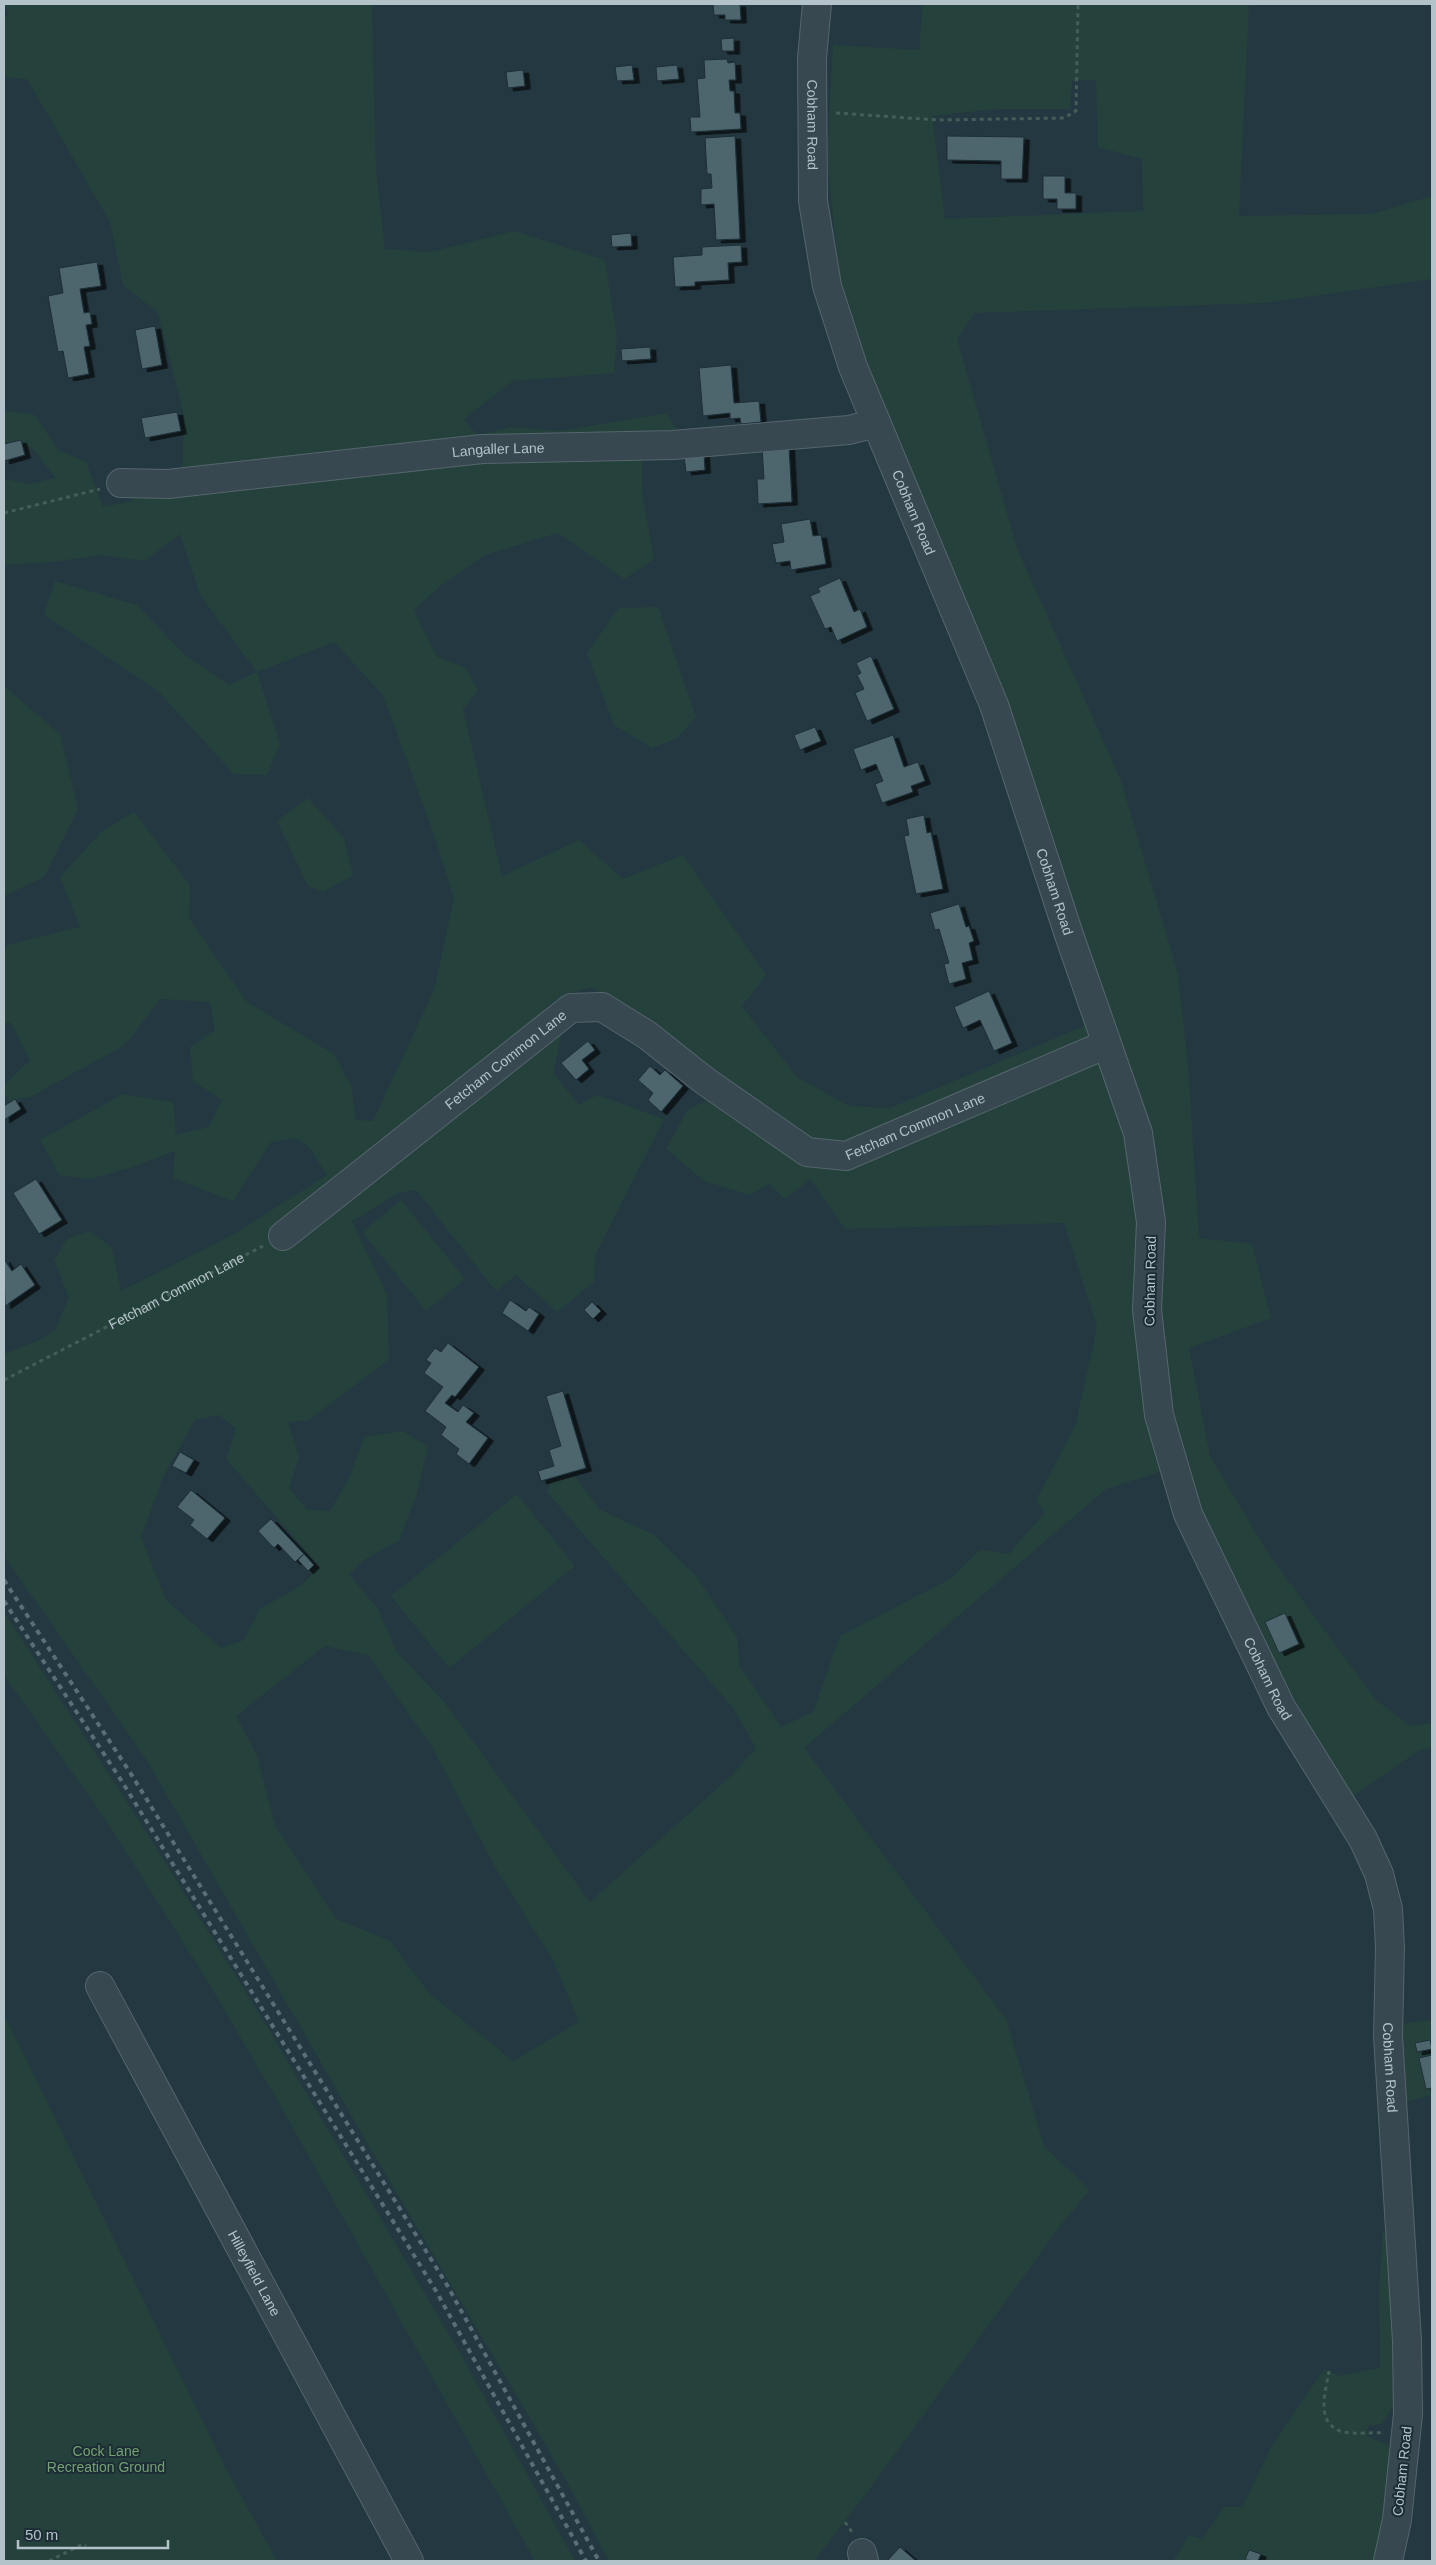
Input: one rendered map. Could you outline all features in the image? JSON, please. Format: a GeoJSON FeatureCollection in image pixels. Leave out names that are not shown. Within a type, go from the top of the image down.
{"type":"FeatureCollection","features":[{"type":"Feature","properties":{"kind":"street","name":"Cobham Road"},"geometry":{"type":"LineString","coordinates":[[817,4],[812,58],[813,202],[827,286],[853,367],[994,705],[1138,1133],[1151,1222],[1147,1310],[1159,1415],[1188,1514],[1281,1706],[1363,1839],[1379,1874],[1388,1909],[1390,1948],[1388,2036],[1407,2341],[1406,2435],[1397,2520],[1388,2561]]}},
{"type":"Feature","properties":{"kind":"street","name":"Langaller Lane"},"geometry":{"type":"LineString","coordinates":[[121,483],[168,484],[482,449],[673,445],[849,430],[876,423]]}},
{"type":"Feature","properties":{"kind":"street","name":"Fetcham Common Lane"},"geometry":{"type":"LineString","coordinates":[[283,1236],[571,1008],[602,1007],[647,1035],[704,1081],[807,1152],[846,1156],[1107,1044]]}},
{"type":"Feature","properties":{"kind":"street","name":"Hilleyfield Lane"},"geometry":{"type":"LineString","coordinates":[[100,1986],[409,2561]]}},
{"type":"Feature","properties":{"kind":"path"},"geometry":{"type":"LineString","coordinates":[[811,113],[938,120],[1064,118],[1076,111],[1078,4]]}},
{"type":"Feature","properties":{"kind":"path"},"geometry":{"type":"LineString","coordinates":[[4,514],[121,483]]}},
{"type":"Feature","properties":{"kind":"path","name":"Fetcham Common Lane"},"geometry":{"type":"LineString","coordinates":[[4,1380],[283,1236]]}},
{"type":"Feature","properties":{"kind":"path"},"geometry":{"type":"LineString","coordinates":[[1329,2371],[1323,2408],[1328,2423],[1340,2431],[1406,2435]]}},
{"type":"Feature","properties":{"kind":"path"},"geometry":{"type":"LineString","coordinates":[[49,2561],[83,2544],[86,2546]]}},
{"type":"Feature","properties":{"kind":"green space"},"geometry":{"type":"Polygon","coordinates":[[[4,4],[372,4],[376,172],[385,249],[431,252],[514,231],[605,260],[617,337],[614,373],[513,381],[464,419],[477,435],[511,427],[560,431],[667,413],[676,429],[677,438],[642,442],[642,492],[654,559],[624,579],[558,533],[485,555],[439,587],[414,610],[437,657],[466,668],[478,691],[463,709],[502,876],[579,840],[623,879],[683,855],[766,975],[742,1006],[797,1077],[849,1106],[890,1108],[1108,1016],[881,419],[839,273],[827,159],[833,45],[919,50],[923,4],[1249,4],[1239,216],[1372,214],[1432,196],[1432,279],[1265,303],[975,313],[957,339],[1017,548],[1121,781],[1178,974],[1188,1064],[1199,1238],[1252,1244],[1271,1318],[1189,1348],[1210,1456],[1270,1556],[1376,1700],[1411,1726],[1432,1723],[1432,1747],[1418,1751],[1351,1798],[1282,1676],[1220,1550],[1181,1465],[1106,1489],[804,1748],[1006,2019],[1044,2146],[1090,2190],[1061,2225],[869,2490],[814,2561],[609,2561],[561,2471],[366,2141],[146,1759],[4,1556],[4,1354],[37,1341],[54,1331],[69,1298],[54,1260],[67,1239],[90,1231],[112,1248],[121,1291],[234,1234],[327,1175],[309,1147],[295,1138],[271,1142],[233,1201],[173,1178],[175,1151],[132,1167],[90,1179],[59,1175],[40,1140],[123,1094],[173,1102],[176,1135],[209,1127],[222,1100],[193,1081],[190,1047],[215,1030],[210,1002],[160,999],[125,1045],[30,1097],[9,1101],[4,1092],[4,1085],[30,1060],[10,1022],[4,1023],[4,949],[8,945],[80,927],[60,877],[101,832],[134,812],[190,885],[189,918],[247,1002],[334,1054],[351,1086],[356,1120],[373,1121],[434,990],[454,898],[433,832],[383,695],[334,642],[257,672],[200,595],[180,534],[144,561],[102,555],[52,562],[4,565],[4,479],[30,484],[55,478],[38,454],[21,440],[4,444],[4,410],[35,415],[58,450],[86,462],[103,507],[132,501],[146,475],[182,474],[184,415],[158,313],[123,285],[110,222],[27,79],[4,77],[4,18],[9,15],[4,4]],[[1096,80],[1072,81],[1070,109],[996,109],[932,116],[945,219],[1143,211],[1142,159],[1098,147],[1096,80]],[[591,987],[561,996],[544,1009],[561,1037],[553,1073],[579,1105],[597,1095],[664,1119],[595,1256],[594,1282],[557,1312],[516,1275],[496,1291],[416,1190],[398,1193],[352,1221],[387,1295],[389,1359],[309,1420],[288,1422],[299,1457],[289,1488],[307,1510],[330,1511],[350,1476],[364,1437],[403,1431],[428,1447],[416,1497],[399,1540],[364,1560],[349,1574],[378,1609],[396,1651],[445,1703],[590,1902],[733,1774],[756,1748],[733,1708],[547,1492],[551,1482],[574,1475],[599,1509],[654,1535],[696,1576],[737,1637],[739,1665],[781,1727],[813,1712],[840,1636],[950,1579],[980,1550],[1009,1554],[1045,1512],[1036,1500],[1075,1426],[1097,1327],[1064,1223],[845,1229],[810,1179],[785,1199],[769,1184],[750,1195],[704,1181],[666,1149],[688,1109],[710,1099],[805,1145],[591,987]],[[219,1415],[195,1420],[163,1477],[141,1537],[166,1600],[221,1648],[244,1640],[260,1609],[303,1584],[319,1566],[226,1459],[236,1428],[219,1415]],[[325,1646],[236,1716],[257,1755],[275,1825],[336,1919],[390,1941],[430,1994],[513,2061],[579,2022],[553,1960],[496,1869],[432,1747],[368,1655],[325,1646]]]}},
{"type":"Feature","properties":{"kind":"green space"},"geometry":{"type":"Polygon","coordinates":[[[55,581],[137,605],[185,655],[229,685],[257,672],[280,744],[267,775],[234,774],[158,691],[44,615],[55,581]]]}},
{"type":"Feature","properties":{"kind":"green space"},"geometry":{"type":"Polygon","coordinates":[[[658,607],[696,717],[677,738],[652,748],[614,725],[587,653],[619,608],[658,607]]]}},
{"type":"Feature","properties":{"kind":"green space"},"geometry":{"type":"Polygon","coordinates":[[[4,686],[60,734],[78,809],[44,877],[4,896],[4,686]]]}},
{"type":"Feature","properties":{"kind":"green space"},"geometry":{"type":"Polygon","coordinates":[[[308,798],[344,838],[353,875],[323,892],[308,886],[277,821],[308,798]]]}},
{"type":"Feature","properties":{"kind":"green space"},"geometry":{"type":"Polygon","coordinates":[[[401,1200],[465,1279],[426,1311],[362,1232],[401,1200]]]}},
{"type":"Feature","properties":{"kind":"green space"},"geometry":{"type":"Polygon","coordinates":[[[517,1494],[575,1566],[449,1668],[391,1596],[517,1494]]]}},
{"type":"Feature","properties":{"kind":"green space"},"geometry":{"type":"Polygon","coordinates":[[[4,1612],[145,1830],[262,2018],[459,2351],[575,2561],[535,2561],[280,2105],[208,1982],[107,1822],[4,1675],[4,1612]]]}},
{"type":"Feature","properties":{"kind":"green space","name":"Cock Lane Recreation Ground"},"geometry":{"type":"Polygon","coordinates":[[[4,2014],[223,2463],[277,2561],[4,2561],[4,2014]]]}},
{"type":"Feature","properties":{"kind":"green space"},"geometry":{"type":"Polygon","coordinates":[[[1432,2020],[1432,2095],[1401,2103],[1399,2024],[1432,2020]]]}},
{"type":"Feature","properties":{"kind":"green space"},"geometry":{"type":"Polygon","coordinates":[[[1383,2228],[1390,2252],[1397,2400],[1382,2424],[1368,2426],[1367,2436],[1389,2446],[1394,2461],[1377,2561],[1173,2561],[1189,2535],[1202,2539],[1224,2507],[1242,2507],[1271,2447],[1324,2369],[1340,2376],[1380,2368],[1379,2286],[1383,2228]]]}},
{"type":"Feature","properties":{"kind":"building"},"geometry":{"type":"Polygon","coordinates":[[[713,4],[740,4],[741,20],[725,20],[725,15],[714,15],[713,4]]]}},
{"type":"Feature","properties":{"kind":"building"},"geometry":{"type":"Polygon","coordinates":[[[734,38],[734,51],[722,51],[721,39],[734,38]]]}},
{"type":"Feature","properties":{"kind":"building"},"geometry":{"type":"Polygon","coordinates":[[[727,59],[728,63],[735,62],[736,80],[729,80],[730,91],[734,91],[735,113],[740,113],[741,129],[691,132],[690,117],[700,117],[697,79],[705,78],[704,60],[727,59]]]}},
{"type":"Feature","properties":{"kind":"building"},"geometry":{"type":"Polygon","coordinates":[[[632,65],[634,80],[617,81],[615,67],[632,65]]]}},
{"type":"Feature","properties":{"kind":"building"},"geometry":{"type":"Polygon","coordinates":[[[677,65],[679,79],[657,81],[656,67],[677,65]]]}},
{"type":"Feature","properties":{"kind":"building"},"geometry":{"type":"Polygon","coordinates":[[[523,70],[525,86],[508,88],[506,72],[523,70]]]}},
{"type":"Feature","properties":{"kind":"building"},"geometry":{"type":"Polygon","coordinates":[[[735,136],[740,239],[716,240],[714,204],[701,205],[701,189],[712,188],[711,174],[707,174],[705,138],[735,136]]]}},
{"type":"Feature","properties":{"kind":"building"},"geometry":{"type":"Polygon","coordinates":[[[947,136],[1024,137],[1022,179],[1001,179],[1001,161],[947,160],[947,136]]]}},
{"type":"Feature","properties":{"kind":"building"},"geometry":{"type":"Polygon","coordinates":[[[1043,176],[1065,176],[1065,193],[1076,193],[1076,209],[1057,209],[1057,199],[1043,199],[1043,176]]]}},
{"type":"Feature","properties":{"kind":"building"},"geometry":{"type":"Polygon","coordinates":[[[631,233],[632,246],[612,247],[611,235],[631,233]]]}},
{"type":"Feature","properties":{"kind":"building"},"geometry":{"type":"Polygon","coordinates":[[[741,245],[742,262],[728,263],[729,280],[695,282],[695,286],[675,287],[673,257],[702,255],[702,247],[741,245]]]}},
{"type":"Feature","properties":{"kind":"building"},"geometry":{"type":"Polygon","coordinates":[[[97,262],[101,286],[80,289],[84,313],[90,312],[92,324],[86,325],[90,346],[84,347],[89,374],[68,378],[63,351],[58,352],[48,296],[63,293],[59,268],[97,262]]]}},
{"type":"Feature","properties":{"kind":"building"},"geometry":{"type":"Polygon","coordinates":[[[155,326],[162,365],[142,369],[135,330],[155,326]]]}},
{"type":"Feature","properties":{"kind":"building"},"geometry":{"type":"Polygon","coordinates":[[[650,347],[651,359],[622,361],[621,349],[650,347]]]}},
{"type":"Feature","properties":{"kind":"building"},"geometry":{"type":"Polygon","coordinates":[[[731,365],[734,403],[759,401],[761,422],[741,424],[740,418],[730,419],[730,413],[703,416],[699,368],[731,365]]]}},
{"type":"Feature","properties":{"kind":"building"},"geometry":{"type":"Polygon","coordinates":[[[177,412],[181,431],[145,438],[141,418],[177,412]]]}},
{"type":"Feature","properties":{"kind":"building"},"geometry":{"type":"Polygon","coordinates":[[[21,440],[25,455],[4,461],[4,444],[21,440]]]}},
{"type":"Feature","properties":{"kind":"building"},"geometry":{"type":"Polygon","coordinates":[[[789,446],[792,502],[758,504],[757,479],[764,479],[762,447],[789,446]]]}},
{"type":"Feature","properties":{"kind":"building"},"geometry":{"type":"Polygon","coordinates":[[[704,454],[705,470],[686,472],[684,455],[704,454]]]}},
{"type":"Feature","properties":{"kind":"building"},"geometry":{"type":"Polygon","coordinates":[[[810,519],[813,536],[821,535],[826,564],[791,570],[790,561],[776,563],[772,544],[784,542],[781,524],[810,519]]]}},
{"type":"Feature","properties":{"kind":"building"},"geometry":{"type":"Polygon","coordinates":[[[840,578],[854,612],[860,609],[867,627],[837,641],[831,627],[825,629],[810,596],[820,592],[818,588],[840,578]]]}},
{"type":"Feature","properties":{"kind":"building"},"geometry":{"type":"Polygon","coordinates":[[[871,656],[894,709],[867,721],[855,693],[864,689],[857,675],[861,673],[856,663],[871,656]]]}},
{"type":"Feature","properties":{"kind":"building"},"geometry":{"type":"Polygon","coordinates":[[[815,727],[821,741],[800,750],[794,735],[815,727]]]}},
{"type":"Feature","properties":{"kind":"building"},"geometry":{"type":"Polygon","coordinates":[[[893,735],[904,767],[918,762],[925,781],[911,786],[913,792],[882,803],[875,784],[883,781],[876,764],[861,770],[853,749],[893,735]]]}},
{"type":"Feature","properties":{"kind":"building"},"geometry":{"type":"Polygon","coordinates":[[[924,815],[927,833],[931,832],[943,889],[916,894],[904,836],[909,835],[906,819],[924,815]]]}},
{"type":"Feature","properties":{"kind":"building"},"geometry":{"type":"Polygon","coordinates":[[[959,904],[966,927],[969,926],[974,941],[969,943],[973,960],[962,963],[966,979],[949,984],[944,964],[949,963],[939,929],[935,930],[930,913],[959,904]]]}},
{"type":"Feature","properties":{"kind":"building"},"geometry":{"type":"Polygon","coordinates":[[[989,991],[1012,1043],[994,1051],[980,1020],[963,1028],[954,1007],[989,991]]]}},
{"type":"Feature","properties":{"kind":"building"},"geometry":{"type":"Polygon","coordinates":[[[588,1041],[595,1050],[582,1060],[589,1069],[576,1080],[561,1063],[588,1041]]]}},
{"type":"Feature","properties":{"kind":"building"},"geometry":{"type":"Polygon","coordinates":[[[650,1066],[660,1075],[665,1070],[683,1086],[661,1112],[648,1100],[653,1093],[638,1080],[650,1066]]]}},
{"type":"Feature","properties":{"kind":"building"},"geometry":{"type":"Polygon","coordinates":[[[15,1099],[21,1109],[4,1120],[4,1106],[15,1099]]]}},
{"type":"Feature","properties":{"kind":"building"},"geometry":{"type":"Polygon","coordinates":[[[36,1179],[62,1220],[39,1234],[13,1193],[36,1179]]]}},
{"type":"Feature","properties":{"kind":"building"},"geometry":{"type":"Polygon","coordinates":[[[4,1259],[12,1271],[21,1264],[35,1285],[5,1306],[4,1259]]]}},
{"type":"Feature","properties":{"kind":"building"},"geometry":{"type":"Polygon","coordinates":[[[510,1300],[526,1311],[529,1307],[539,1314],[528,1331],[502,1313],[510,1300]]]}},
{"type":"Feature","properties":{"kind":"building"},"geometry":{"type":"Polygon","coordinates":[[[592,1302],[601,1311],[593,1319],[584,1310],[592,1302]]]}},
{"type":"Feature","properties":{"kind":"building"},"geometry":{"type":"Polygon","coordinates":[[[448,1343],[479,1367],[455,1397],[452,1395],[445,1403],[458,1412],[463,1405],[474,1413],[466,1422],[488,1438],[469,1464],[456,1454],[459,1449],[441,1435],[446,1427],[425,1411],[443,1387],[424,1373],[431,1363],[426,1360],[435,1348],[441,1352],[448,1343]]]}},
{"type":"Feature","properties":{"kind":"building"},"geometry":{"type":"Polygon","coordinates":[[[563,1391],[586,1468],[541,1481],[538,1471],[554,1466],[549,1450],[561,1446],[546,1396],[563,1391]]]}},
{"type":"Feature","properties":{"kind":"building"},"geometry":{"type":"Polygon","coordinates":[[[180,1452],[194,1460],[186,1473],[172,1466],[180,1452]]]}},
{"type":"Feature","properties":{"kind":"building"},"geometry":{"type":"Polygon","coordinates":[[[191,1490],[225,1518],[207,1539],[190,1525],[194,1520],[177,1507],[191,1490]]]}},
{"type":"Feature","properties":{"kind":"building"},"geometry":{"type":"Polygon","coordinates":[[[271,1519],[304,1554],[295,1562],[278,1544],[274,1548],[258,1531],[271,1519]]]}},
{"type":"Feature","properties":{"kind":"building"},"geometry":{"type":"Polygon","coordinates":[[[304,1554],[314,1565],[308,1571],[298,1560],[304,1554]]]}},
{"type":"Feature","properties":{"kind":"building"},"geometry":{"type":"Polygon","coordinates":[[[1285,1613],[1299,1644],[1279,1653],[1265,1622],[1285,1613]]]}},
{"type":"Feature","properties":{"kind":"building"},"geometry":{"type":"Polygon","coordinates":[[[1430,2040],[1432,2049],[1417,2052],[1415,2043],[1430,2040]]]}},
{"type":"Feature","properties":{"kind":"building"},"geometry":{"type":"Polygon","coordinates":[[[1432,2055],[1432,2088],[1426,2089],[1419,2058],[1432,2055]]]}},
{"type":"Feature","properties":{"kind":"building"},"geometry":{"type":"Polygon","coordinates":[[[900,2547],[916,2561],[887,2561],[900,2547]]]}},
{"type":"Feature","properties":{"kind":"building"},"geometry":{"type":"Polygon","coordinates":[[[1249,2550],[1261,2554],[1258,2561],[1245,2560],[1249,2550]]]}},
{"type":"Feature","properties":{"kind":"railway"},"geometry":{"type":"LineString","coordinates":[[4,1580],[131,1774],[447,2285],[599,2561]]}},
{"type":"Feature","properties":{"kind":"railway"},"geometry":{"type":"LineString","coordinates":[[4,1601],[121,1780],[436,2291],[586,2561]]}}]}
